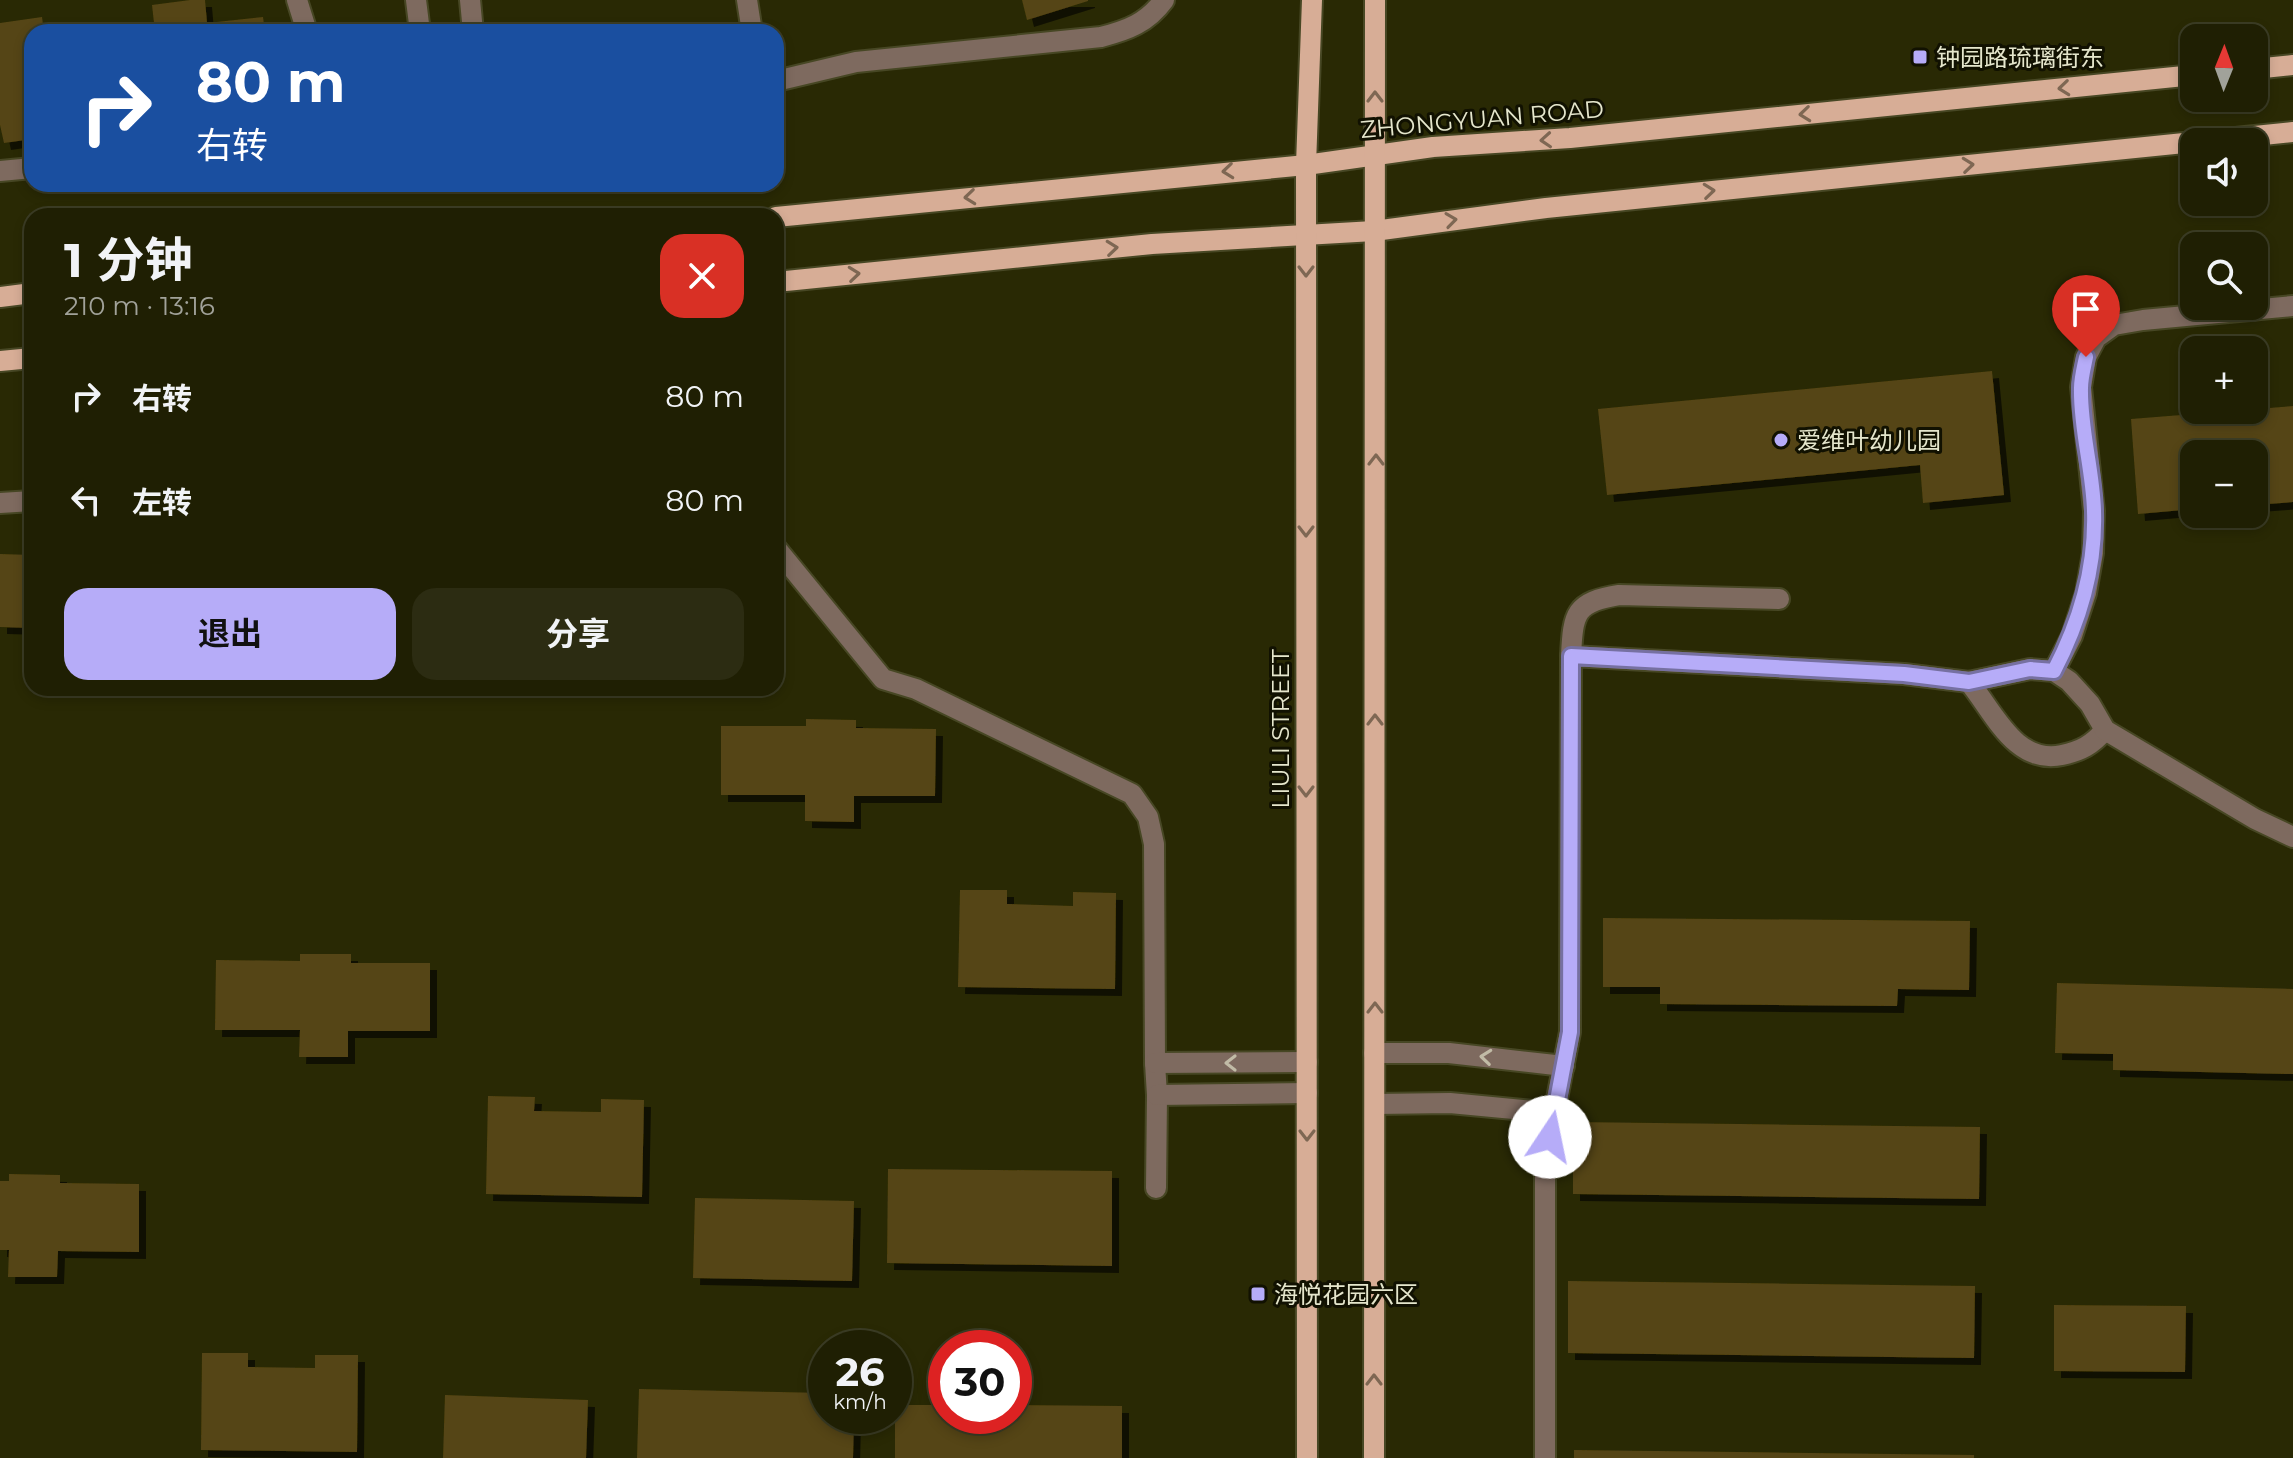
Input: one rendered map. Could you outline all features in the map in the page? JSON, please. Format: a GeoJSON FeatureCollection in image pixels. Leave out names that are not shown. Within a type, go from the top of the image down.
{"type":"FeatureCollection","features":[{"type":"Feature","properties":{"kind":"main road","name":"LIULI STREET"},"geometry":{"type":"LineString","coordinates":[[1307,1458],[1306,165],[1312,0]]}},
{"type":"Feature","properties":{"kind":"main road"},"geometry":{"type":"LineString","coordinates":[[1374,1458],[1375,0]]}},
{"type":"Feature","properties":{"kind":"main road"},"geometry":{"type":"LineString","coordinates":[[2268,68],[2293,65]]}},
{"type":"Feature","properties":{"kind":"main road","name":"ZHONGYUAN ROAD"},"geometry":{"type":"LineString","coordinates":[[784,216],[1306,165],[1375,154],[1570,138],[2180,76]]}},
{"type":"Feature","properties":{"kind":"main road"},"geometry":{"type":"LineString","coordinates":[[2268,135],[2293,132]]}},
{"type":"Feature","properties":{"kind":"main road"},"geometry":{"type":"LineString","coordinates":[[784,281],[1152,244],[1374,231],[1546,208],[2180,144]]}},
{"type":"Feature","properties":{"kind":"main road"},"geometry":{"type":"LineString","coordinates":[[0,297],[24,294]]}},
{"type":"Feature","properties":{"kind":"main road"},"geometry":{"type":"LineString","coordinates":[[0,361],[24,359]]}},
{"type":"Feature","properties":{"kind":"street"},"geometry":{"type":"LineString","coordinates":[[297,0],[304,24]]}},
{"type":"Feature","properties":{"kind":"street"},"geometry":{"type":"LineString","coordinates":[[416,0],[419,24]]}},
{"type":"Feature","properties":{"kind":"street"},"geometry":{"type":"LineString","coordinates":[[470,0],[472,24]]}},
{"type":"Feature","properties":{"kind":"street"},"geometry":{"type":"LineString","coordinates":[[747,0],[751,24]]}},
{"type":"Feature","properties":{"kind":"street"},"geometry":{"type":"LineString","coordinates":[[784,79],[856,62],[1101,37],[1133,28],[1153,15],[1164,0]]}},
{"type":"Feature","properties":{"kind":"street"},"geometry":{"type":"LineString","coordinates":[[0,171],[24,169]]}},
{"type":"Feature","properties":{"kind":"street"},"geometry":{"type":"LineString","coordinates":[[2054,671],[2072,636],[2086,593],[2093,553],[2094,511],[2081,387],[2086,357],[2096,338],[2114,325],[2143,320],[2293,306]]}},
{"type":"Feature","properties":{"kind":"street"},"geometry":{"type":"LineString","coordinates":[[0,503],[24,502]]}},
{"type":"Feature","properties":{"kind":"street"},"geometry":{"type":"LineString","coordinates":[[784,558],[883,679],[916,689],[1132,794],[1148,817],[1154,844],[1156,1188]]}},
{"type":"Feature","properties":{"kind":"street"},"geometry":{"type":"LineString","coordinates":[[1545,1458],[1545,1160],[1570,1032],[1572,629],[1578,612],[1594,599],[1619,595],[1779,599]]}},
{"type":"Feature","properties":{"kind":"street"},"geometry":{"type":"LineString","coordinates":[[1571,656],[1904,674],[1969,682],[2030,669],[2054,671],[2069,681],[2090,704],[2105,730],[2255,819],[2293,837]]}},
{"type":"Feature","properties":{"kind":"street"},"geometry":{"type":"LineString","coordinates":[[1969,682],[2021,748],[2038,756],[2075,753],[2093,744],[2105,730]]}},
{"type":"Feature","properties":{"kind":"street"},"geometry":{"type":"LineString","coordinates":[[1374,1053],[1449,1053],[1564,1066]]}},
{"type":"Feature","properties":{"kind":"street"},"geometry":{"type":"LineString","coordinates":[[1155,1063],[1307,1062]]}},
{"type":"Feature","properties":{"kind":"street"},"geometry":{"type":"LineString","coordinates":[[1157,1095],[1307,1093]]}},
{"type":"Feature","properties":{"kind":"street"},"geometry":{"type":"LineString","coordinates":[[1375,1104],[1450,1103],[1554,1113]]}},
{"type":"Feature","properties":{"kind":"building"},"geometry":{"type":"Polygon","coordinates":[[[205,0],[207,23],[263,17],[264,24],[154,24],[152,5],[205,0]]]}},
{"type":"Feature","properties":{"kind":"building"},"geometry":{"type":"Polygon","coordinates":[[[1022,0],[1088,0],[1088,1],[1027,20],[1022,0]]]}},
{"type":"Feature","properties":{"kind":"building"},"geometry":{"type":"Polygon","coordinates":[[[42,17],[43,24],[24,24],[24,140],[4,143],[0,125],[0,23],[42,17]]]}},
{"type":"Feature","properties":{"kind":"building"},"geometry":{"type":"Polygon","coordinates":[[[1992,371],[2004,495],[1923,503],[1920,465],[1607,495],[1598,409],[1992,371]]]}},
{"type":"Feature","properties":{"kind":"building"},"geometry":{"type":"Polygon","coordinates":[[[2293,406],[2293,502],[2268,504],[2268,440],[2180,440],[2180,510],[2138,514],[2131,419],[2180,415],[2180,424],[2268,424],[2268,408],[2293,406]]]}},
{"type":"Feature","properties":{"kind":"building"},"geometry":{"type":"Polygon","coordinates":[[[0,554],[24,555],[24,628],[0,627],[0,554]]]}},
{"type":"Feature","properties":{"kind":"building"},"geometry":{"type":"Polygon","coordinates":[[[806,719],[856,720],[856,728],[936,729],[935,796],[854,796],[854,822],[805,821],[805,795],[721,795],[721,726],[806,726],[806,719]]]}},
{"type":"Feature","properties":{"kind":"building"},"geometry":{"type":"Polygon","coordinates":[[[960,890],[1007,890],[1007,904],[1073,906],[1073,892],[1116,893],[1115,989],[958,987],[960,890]]]}},
{"type":"Feature","properties":{"kind":"building"},"geometry":{"type":"Polygon","coordinates":[[[1603,918],[1970,921],[1969,990],[1898,989],[1897,1006],[1660,1004],[1660,987],[1603,987],[1603,918]]]}},
{"type":"Feature","properties":{"kind":"building"},"geometry":{"type":"Polygon","coordinates":[[[300,954],[351,954],[351,963],[430,963],[430,1031],[348,1031],[348,1057],[299,1057],[300,1030],[215,1030],[216,960],[300,961],[300,954]]]}},
{"type":"Feature","properties":{"kind":"building"},"geometry":{"type":"Polygon","coordinates":[[[2057,983],[2293,989],[2293,1074],[2113,1070],[2113,1054],[2055,1053],[2057,983]]]}},
{"type":"Feature","properties":{"kind":"building"},"geometry":{"type":"Polygon","coordinates":[[[488,1096],[535,1097],[534,1111],[601,1112],[601,1099],[644,1100],[642,1197],[486,1194],[488,1096]]]}},
{"type":"Feature","properties":{"kind":"building"},"geometry":{"type":"Polygon","coordinates":[[[1573,1122],[1980,1127],[1979,1199],[1573,1194],[1573,1122]]]}},
{"type":"Feature","properties":{"kind":"building"},"geometry":{"type":"Polygon","coordinates":[[[888,1169],[1112,1171],[1112,1266],[887,1263],[888,1169]]]}},
{"type":"Feature","properties":{"kind":"building"},"geometry":{"type":"Polygon","coordinates":[[[9,1174],[60,1175],[60,1183],[139,1184],[139,1252],[58,1251],[57,1277],[8,1277],[9,1250],[0,1250],[0,1181],[9,1181],[9,1174]]]}},
{"type":"Feature","properties":{"kind":"building"},"geometry":{"type":"Polygon","coordinates":[[[695,1198],[854,1201],[852,1281],[693,1278],[695,1198]]]}},
{"type":"Feature","properties":{"kind":"building"},"geometry":{"type":"Polygon","coordinates":[[[1568,1281],[1975,1286],[1974,1358],[1568,1353],[1568,1281]]]}},
{"type":"Feature","properties":{"kind":"building"},"geometry":{"type":"Polygon","coordinates":[[[2054,1305],[2186,1306],[2185,1372],[2054,1371],[2054,1305]]]}},
{"type":"Feature","properties":{"kind":"building"},"geometry":{"type":"Polygon","coordinates":[[[202,1353],[248,1353],[248,1367],[315,1368],[315,1355],[358,1355],[357,1452],[201,1450],[202,1353]]]}},
{"type":"Feature","properties":{"kind":"building"},"geometry":{"type":"Polygon","coordinates":[[[639,1389],[808,1393],[808,1434],[854,1434],[853,1458],[637,1458],[639,1389]]]}},
{"type":"Feature","properties":{"kind":"building"},"geometry":{"type":"Polygon","coordinates":[[[445,1395],[588,1400],[586,1458],[443,1458],[445,1395]]]}},
{"type":"Feature","properties":{"kind":"building"},"geometry":{"type":"Polygon","coordinates":[[[912,1405],[928,1405],[928,1434],[1032,1434],[1032,1405],[1122,1406],[1122,1458],[895,1458],[895,1434],[912,1434],[912,1405]]]}},
{"type":"Feature","properties":{"kind":"building"},"geometry":{"type":"Polygon","coordinates":[[[1574,1450],[1974,1455],[1974,1458],[1574,1458],[1574,1450]]]}},
{"type":"Feature","properties":{"kind":"place","name":"钟园路琉璃街东"},"geometry":{"type":"Point","coordinates":[1920,57]}},
{"type":"Feature","properties":{"kind":"place","name":"爱维叶幼儿园"},"geometry":{"type":"Point","coordinates":[1781,440]}},
{"type":"Feature","properties":{"kind":"place","name":"海悦花园六区"},"geometry":{"type":"Point","coordinates":[1258,1294]}},
{"type":"Feature","properties":{"kind":"route"},"geometry":{"type":"LineString","coordinates":[[1550,1137],[1570,1032],[1571,656],[1904,674],[1969,682],[2030,669],[2054,671],[2072,636],[2086,593],[2093,553],[2094,511],[2081,387],[2086,357]]}}]}
